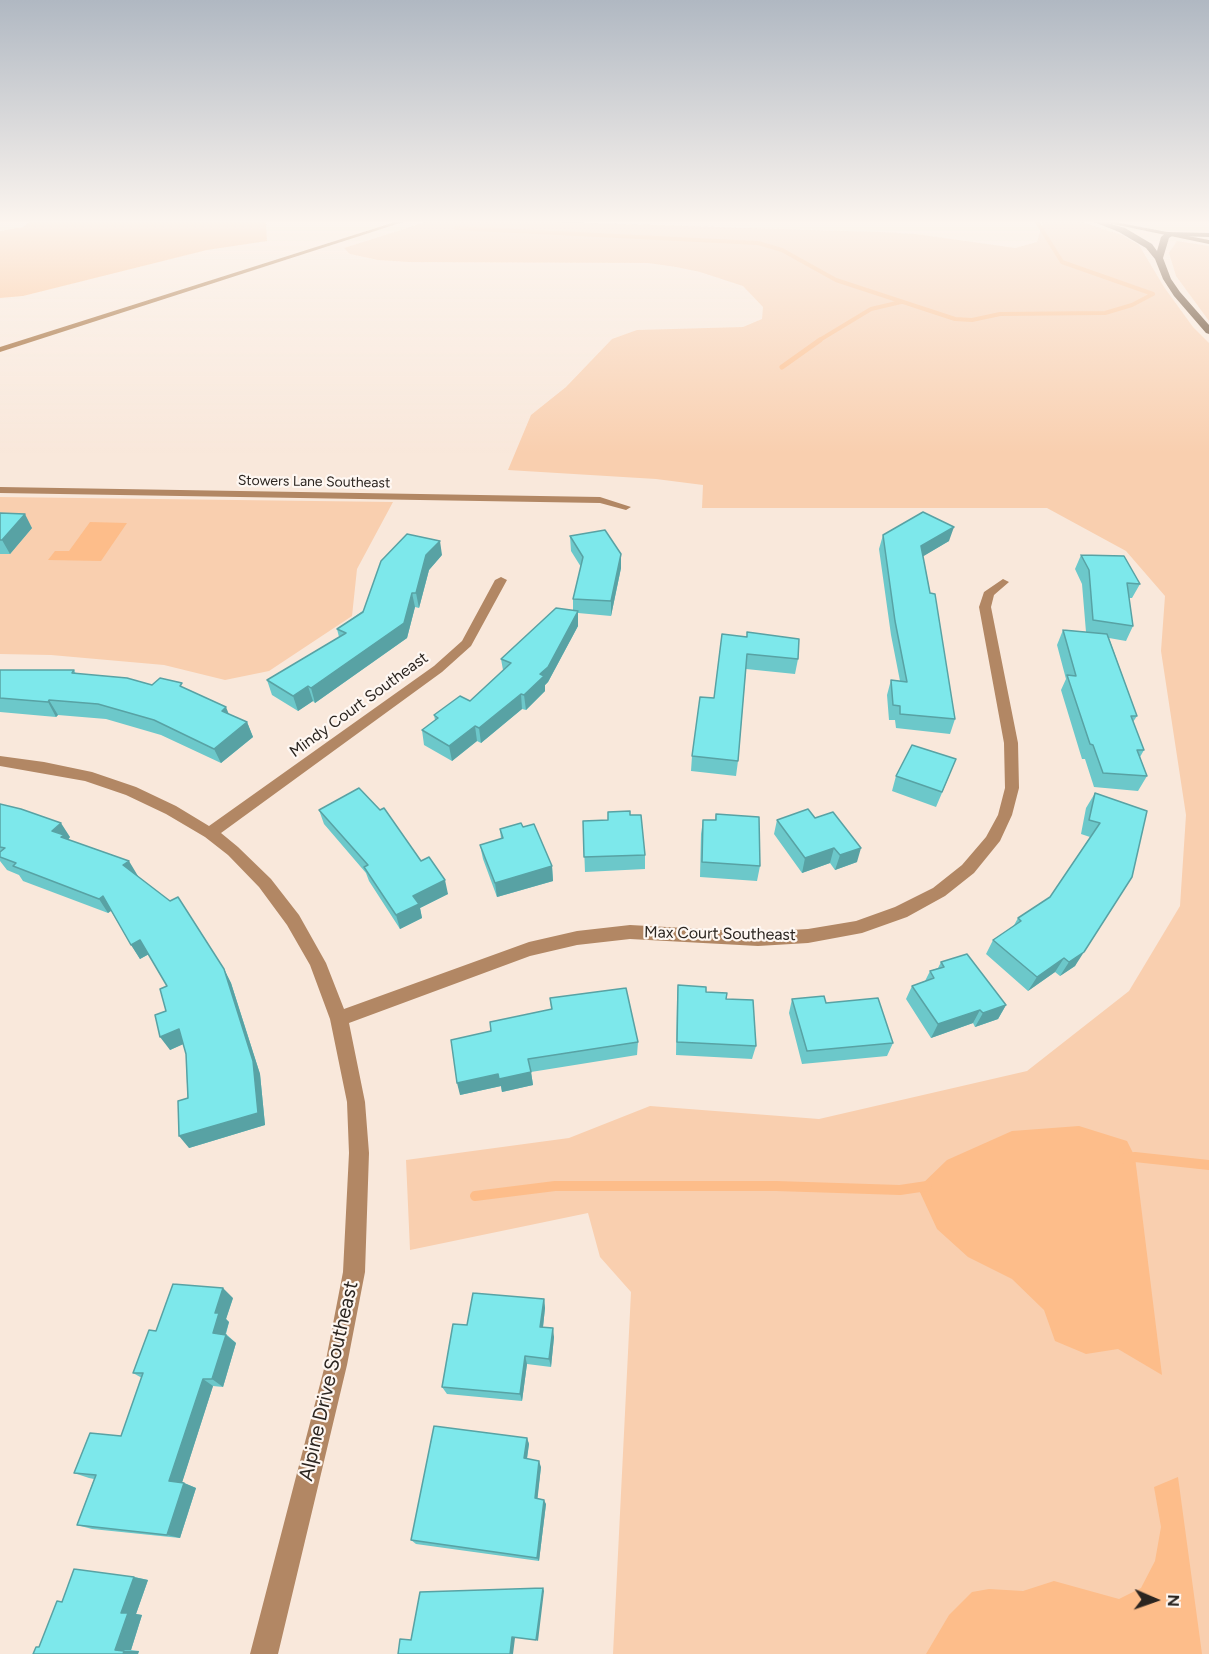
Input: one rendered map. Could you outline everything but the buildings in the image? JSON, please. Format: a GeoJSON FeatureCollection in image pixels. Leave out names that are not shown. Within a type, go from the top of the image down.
{"type":"FeatureCollection","features":[{"type":"Feature","properties":{"kind":"highway"},"geometry":{"type":"LineString","coordinates":[[1181,299],[1209,331]]}},
{"type":"Feature","properties":{"kind":"main road"},"geometry":{"type":"LineString","coordinates":[[0,350],[159,299]]}},
{"type":"Feature","properties":{"kind":"street","name":"Stowers Lane Southeast"},"geometry":{"type":"LineString","coordinates":[[0,490],[600,500],[626,507]]}},
{"type":"Feature","properties":{"kind":"street","name":"Mindy Court Southeast"},"geometry":{"type":"LineString","coordinates":[[210,833],[438,669],[467,643],[501,580]]}},
{"type":"Feature","properties":{"kind":"street","name":"Max Court Southeast"},"geometry":{"type":"LineString","coordinates":[[339,1019],[529,950],[577,938],[630,932],[758,939],[808,936],[856,928],[901,912],[939,892],[968,869],[992,841],[1005,815],[1012,789],[1011,743],[985,607],[988,594],[1003,582]]}},
{"type":"Feature","properties":{"kind":"street","name":"Alpine Drive Southeast"},"geometry":{"type":"LineString","coordinates":[[0,761],[87,776],[131,791],[171,810],[210,833],[233,851],[265,883],[293,920],[318,963],[339,1019],[356,1102],[358,1133],[360,1172],[354,1272],[336,1365],[264,1654]]}},
{"type":"Feature","properties":{"kind":"shaded area"},"geometry":{"type":"Polygon","coordinates":[[[756,299],[1173,299],[1193,327],[1209,343],[1209,1654],[613,1654],[631,1292],[600,1257],[588,1213],[410,1250],[406,1160],[569,1138],[650,1106],[819,1119],[1027,1071],[1129,991],[1180,906],[1186,815],[1161,651],[1165,596],[1126,551],[1047,508],[702,508],[703,485],[656,479],[508,470],[531,415],[566,387],[612,339],[637,330],[743,327],[762,319],[763,307],[756,299]]]}},
{"type":"Feature","properties":{"kind":"shaded area"},"geometry":{"type":"Polygon","coordinates":[[[1193,299],[1209,299],[1209,321],[1193,299]]]}},
{"type":"Feature","properties":{"kind":"shaded area"},"geometry":{"type":"Polygon","coordinates":[[[0,497],[393,502],[357,569],[352,616],[269,671],[225,680],[164,665],[51,655],[0,654],[0,497]]]}},
{"type":"Feature","properties":{"kind":"shaded area"},"geometry":{"type":"Polygon","coordinates":[[[90,522],[127,523],[101,561],[48,560],[55,551],[69,551],[90,522]]]}},
{"type":"Feature","properties":{"kind":"shaded area"},"geometry":{"type":"Polygon","coordinates":[[[1079,1126],[1127,1141],[1135,1157],[1162,1375],[1118,1349],[1086,1354],[1055,1341],[1044,1310],[1012,1279],[968,1257],[937,1229],[918,1188],[947,1160],[1012,1131],[1079,1126]]]}},
{"type":"Feature","properties":{"kind":"shaded area"},"geometry":{"type":"Polygon","coordinates":[[[1178,1477],[1202,1654],[926,1654],[949,1615],[972,1592],[989,1589],[1023,1591],[1054,1581],[1119,1599],[1141,1588],[1155,1561],[1161,1527],[1154,1487],[1178,1477]]]}},
{"type":"Feature","properties":{"kind":"waterway"},"geometry":{"type":"LineString","coordinates":[[895,299],[955,319],[972,320],[1000,314],[1105,313],[1143,299]]}},
{"type":"Feature","properties":{"kind":"waterway"},"geometry":{"type":"LineString","coordinates":[[818,341],[871,309],[901,302]]}},
{"type":"Feature","properties":{"kind":"waterway"},"geometry":{"type":"LineString","coordinates":[[782,367],[820,340]]}},
{"type":"Feature","properties":{"kind":"waterway"},"geometry":{"type":"LineString","coordinates":[[1124,1159],[1135,1157],[1209,1165]]}},
{"type":"Feature","properties":{"kind":"waterway"},"geometry":{"type":"LineString","coordinates":[[475,1196],[555,1186],[776,1186],[900,1190],[927,1186]]}}]}
